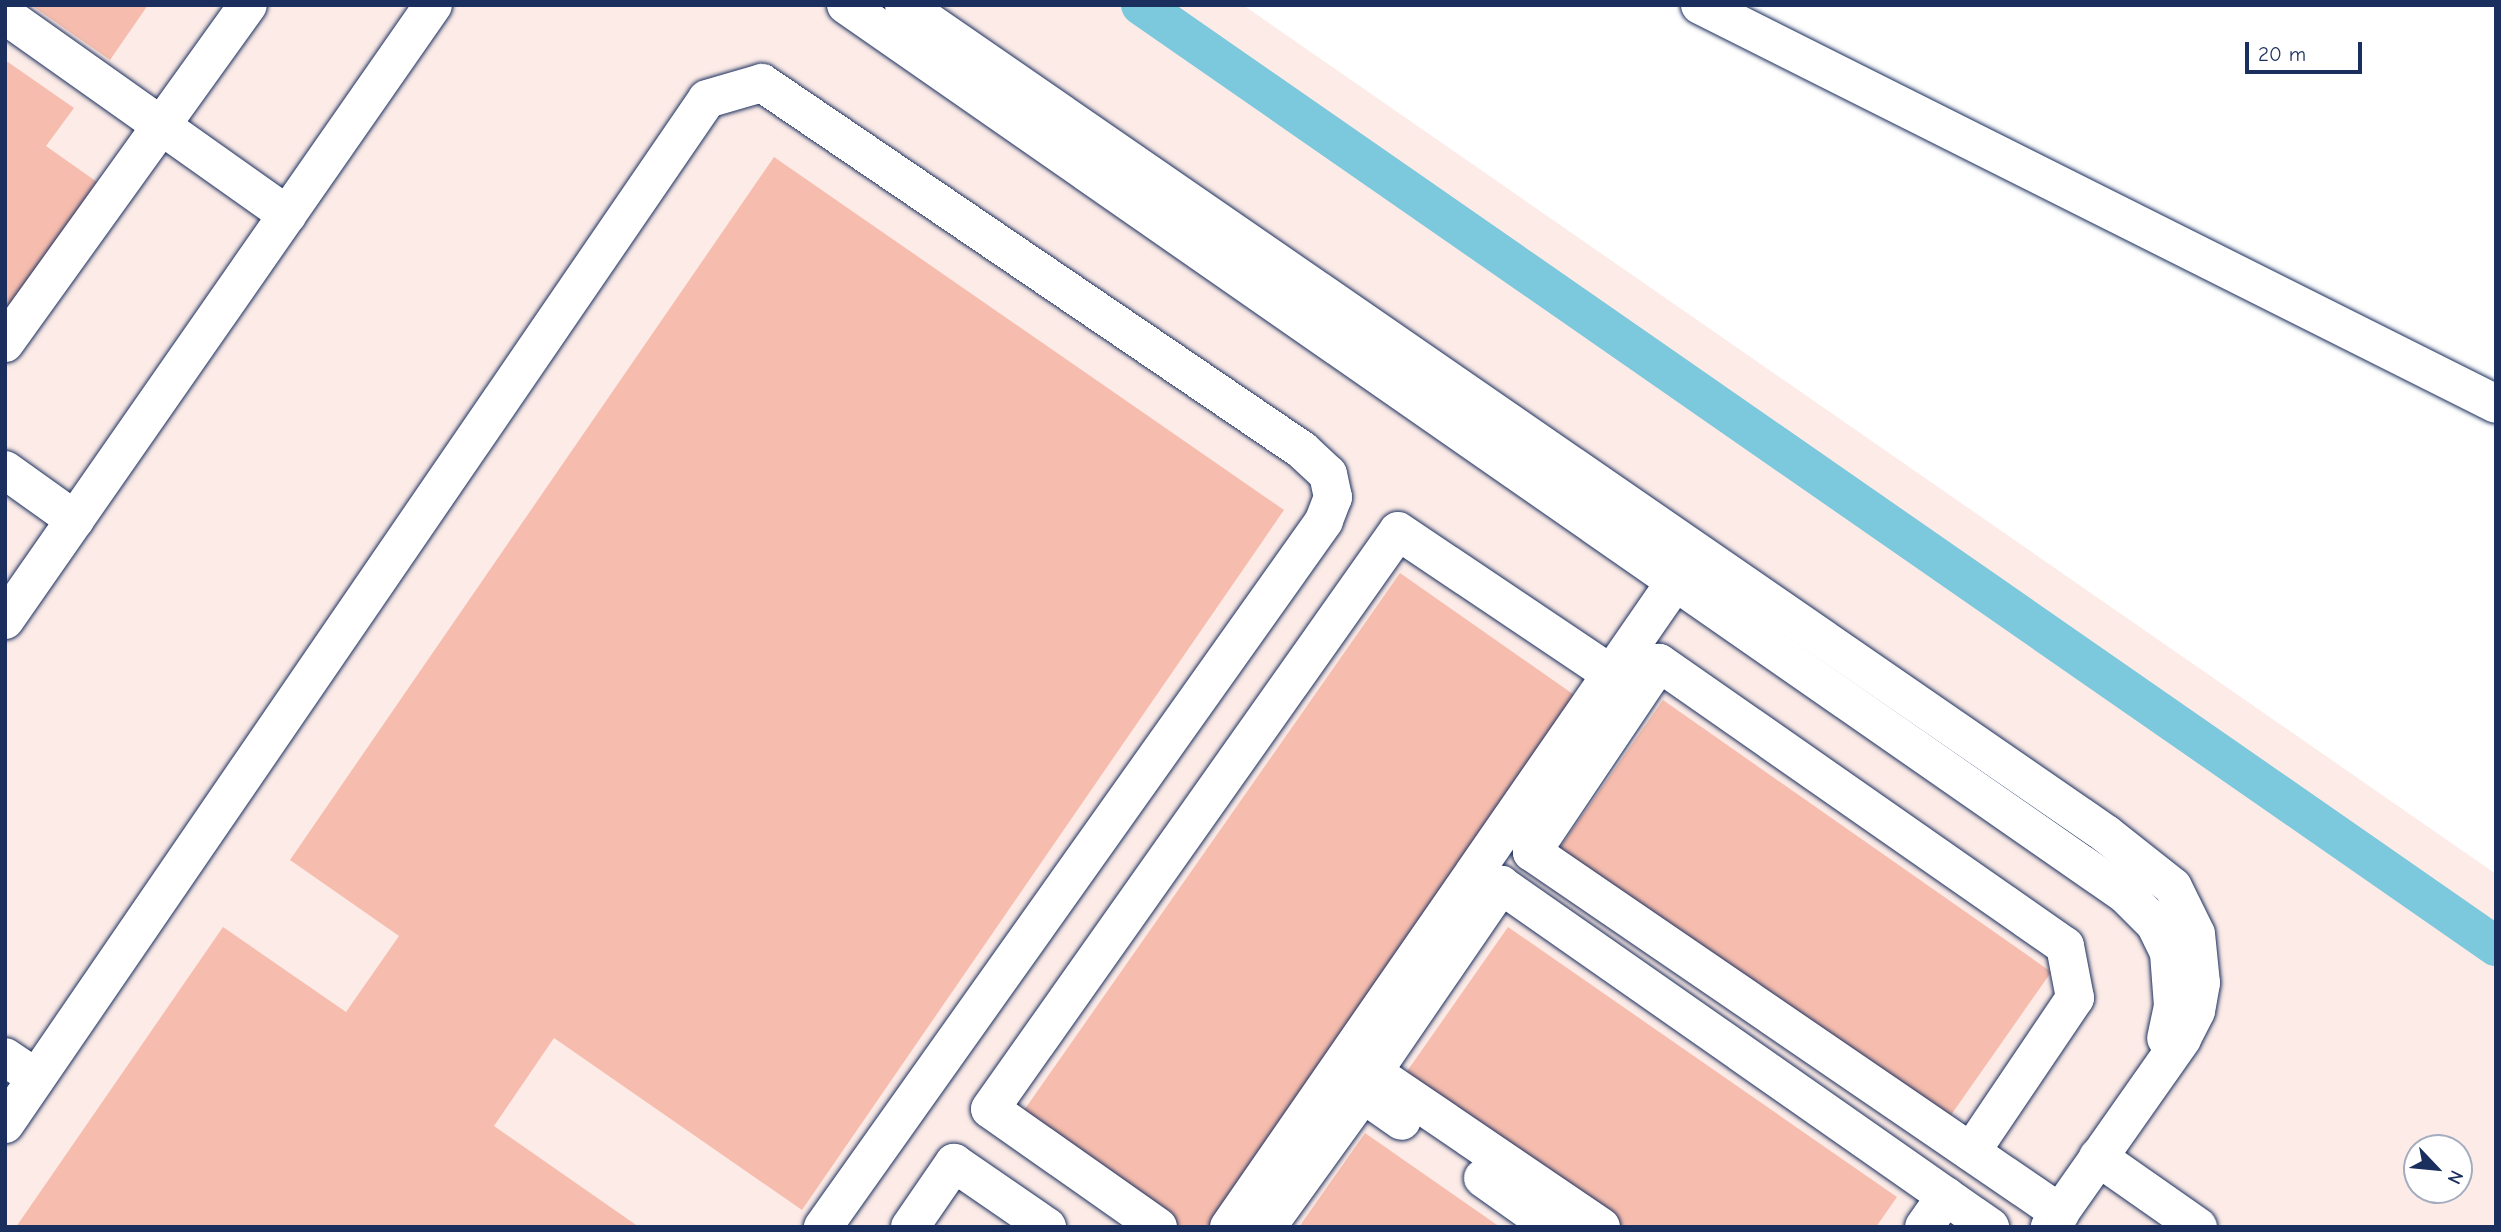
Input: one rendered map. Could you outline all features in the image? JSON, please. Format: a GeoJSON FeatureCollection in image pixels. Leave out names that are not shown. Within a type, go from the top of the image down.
{"type":"FeatureCollection","features":[{"type":"Feature","properties":{"kind":"street"},"geometry":{"type":"LineString","coordinates":[[5,343],[248,5]]}},
{"type":"Feature","properties":{"kind":"street"},"geometry":{"type":"LineString","coordinates":[[5,620],[433,5]]}},
{"type":"Feature","properties":{"kind":"street"},"geometry":{"type":"LineString","coordinates":[[846,5],[2101,875],[2145,913],[2162,938],[2172,970],[2171,1019],[2156,1074]]}},
{"type":"Feature","properties":{"kind":"street"},"geometry":{"type":"LineString","coordinates":[[904,5],[2149,864],[2182,902],[2201,959],[2196,1011],[2055,1220],[1971,1152],[1532,852],[1659,663],[2064,946],[2075,999],[1971,1152]]}},
{"type":"Feature","properties":{"kind":"street"},"geometry":{"type":"LineString","coordinates":[[1700,5],[2496,404]]}},
{"type":"Feature","properties":{"kind":"street"},"geometry":{"type":"LineString","coordinates":[[5,15],[287,215]]}},
{"type":"Feature","properties":{"kind":"street"},"geometry":{"type":"LineString","coordinates":[[5,1124],[707,99],[762,83],[1302,450],[1328,474],[1333,497],[1324,522],[823,1227]]}},
{"type":"Feature","properties":{"kind":"street"},"geometry":{"type":"LineString","coordinates":[[5,470],[75,520]]}},
{"type":"Feature","properties":{"kind":"street"},"geometry":{"type":"LineString","coordinates":[[1158,1227],[990,1109],[1398,531],[1611,674]]}},
{"type":"Feature","properties":{"kind":"street"},"geometry":{"type":"LineString","coordinates":[[1229,1227],[1675,582]]}},
{"type":"Feature","properties":{"kind":"street"},"geometry":{"type":"LineString","coordinates":[[1601,1227],[1373,1072],[1501,885],[1990,1227]]}},
{"type":"Feature","properties":{"kind":"street"},"geometry":{"type":"LineString","coordinates":[[5,1057],[36,1079]]}},
{"type":"Feature","properties":{"kind":"street"},"geometry":{"type":"LineString","coordinates":[[1267,1227],[1363,1094],[1552,1227]]}},
{"type":"Feature","properties":{"kind":"street"},"geometry":{"type":"LineString","coordinates":[[2098,1157],[2197,1227]]}},
{"type":"Feature","properties":{"kind":"street"},"geometry":{"type":"LineString","coordinates":[[910,1227],[954,1163],[1046,1227]]}},
{"type":"Feature","properties":{"kind":"street"},"geometry":{"type":"LineString","coordinates":[[1924,1227],[1946,1196]]}},
{"type":"Feature","properties":{"kind":"shaded area"},"geometry":{"type":"Polygon","coordinates":[[[5,5],[1243,5],[2496,874],[2496,1227],[5,1227],[5,5]]]}},
{"type":"Feature","properties":{"kind":"building"},"geometry":{"type":"Polygon","coordinates":[[[31,5],[148,5],[110,60],[31,5]]]}},
{"type":"Feature","properties":{"kind":"building"},"geometry":{"type":"Polygon","coordinates":[[[5,60],[74,108],[46,146],[97,182],[5,313],[5,60]]]}},
{"type":"Feature","properties":{"kind":"building"},"geometry":{"type":"Polygon","coordinates":[[[774,157],[1284,510],[802,1210],[554,1038],[494,1126],[639,1227],[16,1227],[223,927],[346,1012],[399,936],[290,860],[774,157]]]}},
{"type":"Feature","properties":{"kind":"building"},"geometry":{"type":"Polygon","coordinates":[[[1400,573],[1580,699],[1210,1227],[1178,1227],[1020,1116],[1400,573]]]}},
{"type":"Feature","properties":{"kind":"building"},"geometry":{"type":"Polygon","coordinates":[[[1663,700],[2051,972],[1946,1122],[1558,850],[1663,700]]]}},
{"type":"Feature","properties":{"kind":"building"},"geometry":{"type":"Polygon","coordinates":[[[1508,927],[1897,1197],[1876,1227],[1619,1227],[1403,1077],[1508,927]]]}},
{"type":"Feature","properties":{"kind":"building"},"geometry":{"type":"Polygon","coordinates":[[[1365,1133],[1500,1227],[1299,1227],[1365,1133]]]}},
{"type":"Feature","properties":{"kind":"waterway"},"geometry":{"type":"LineString","coordinates":[[1141,5],[2496,946]]}}]}
